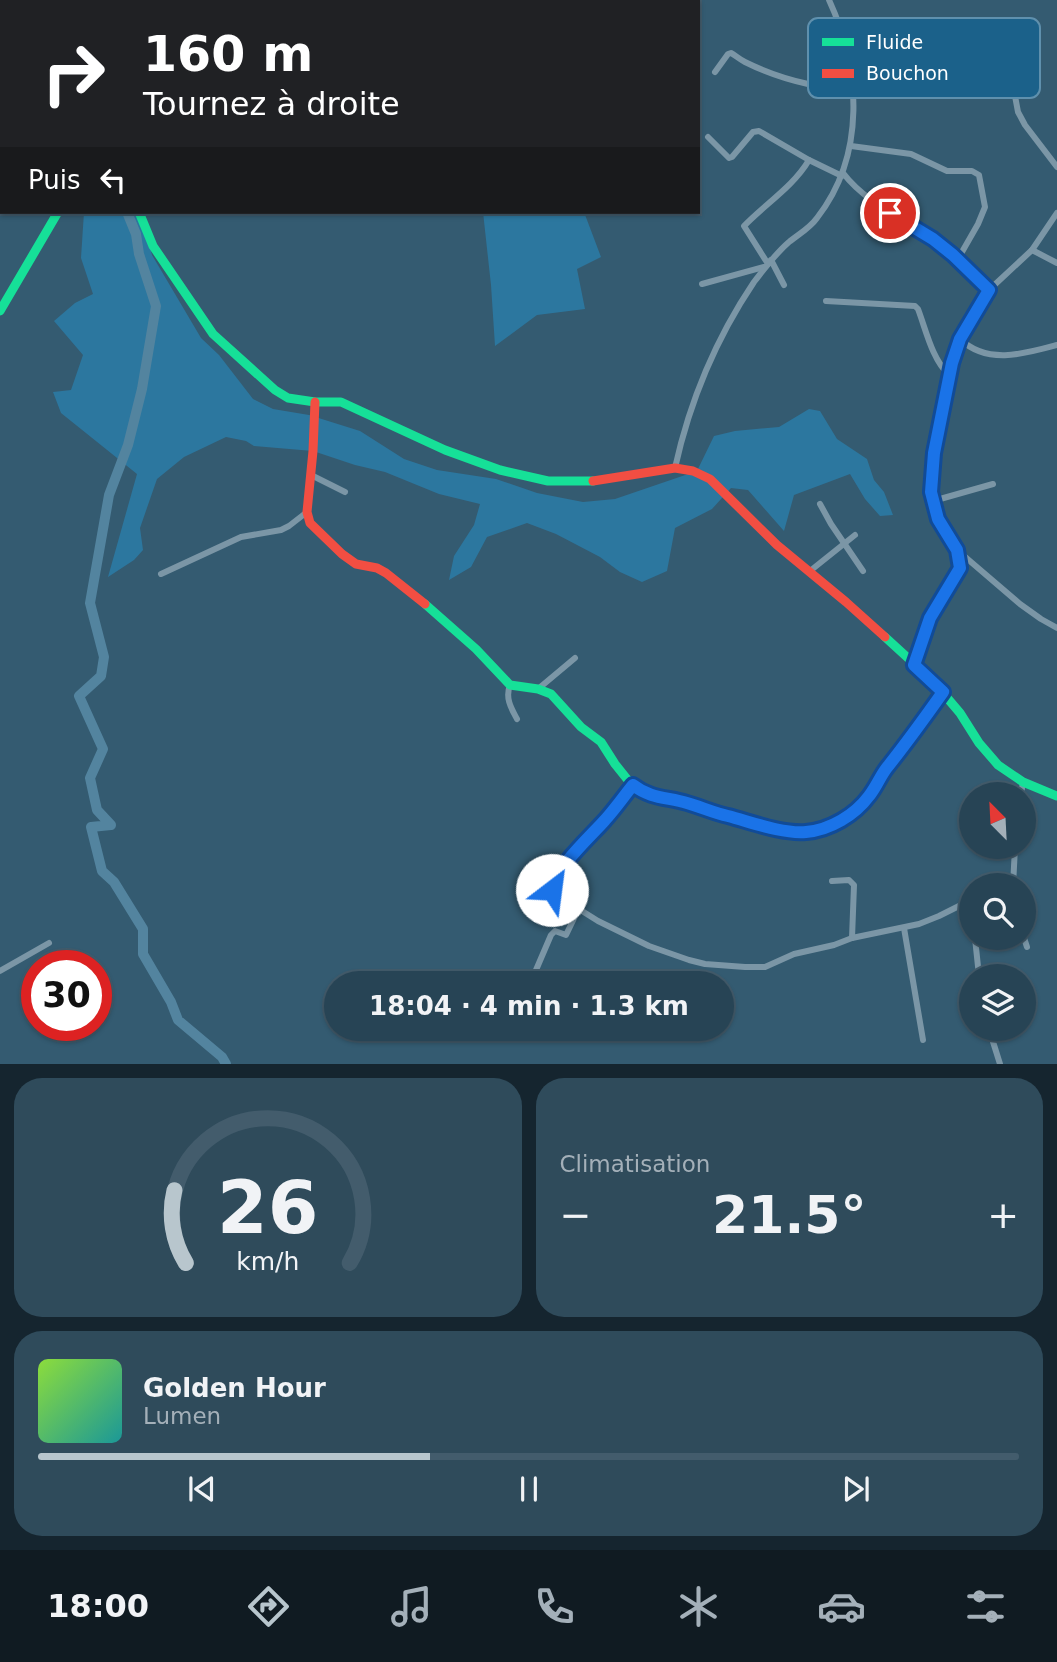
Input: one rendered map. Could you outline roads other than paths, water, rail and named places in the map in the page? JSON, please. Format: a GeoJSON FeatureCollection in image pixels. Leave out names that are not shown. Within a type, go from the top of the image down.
{"type":"FeatureCollection","features":[{"type":"Feature","properties":{"kind":"street"},"geometry":{"type":"LineString","coordinates":[[829,0],[836,18]]}},
{"type":"Feature","properties":{"kind":"street"},"geometry":{"type":"LineString","coordinates":[[715,72],[731,53],[791,81],[808,84]]}},
{"type":"Feature","properties":{"kind":"street"},"geometry":{"type":"LineString","coordinates":[[675,468],[682,436],[709,360],[742,301],[768,263],[817,219],[842,175],[851,145],[852,98]]}},
{"type":"Feature","properties":{"kind":"street"},"geometry":{"type":"LineString","coordinates":[[1015,98],[1018,113],[1025,125],[1057,167]]}},
{"type":"Feature","properties":{"kind":"street"},"geometry":{"type":"LineString","coordinates":[[708,137],[729,158],[753,132],[759,131],[809,160],[842,175],[874,202],[933,239],[989,290]]}},
{"type":"Feature","properties":{"kind":"street"},"geometry":{"type":"LineString","coordinates":[[851,145],[911,153],[947,171],[972,171],[979,175],[985,207],[958,259]]}},
{"type":"Feature","properties":{"kind":"street"},"geometry":{"type":"LineString","coordinates":[[784,285],[744,226],[774,200],[809,160]]}},
{"type":"Feature","properties":{"kind":"street"},"geometry":{"type":"LineString","coordinates":[[1057,213],[1032,250],[989,290],[960,339],[949,375],[931,484],[938,519],[957,550],[1020,604],[1057,628]]}},
{"type":"Feature","properties":{"kind":"street"},"geometry":{"type":"LineString","coordinates":[[0,311],[57,214]]}},
{"type":"Feature","properties":{"kind":"street"},"geometry":{"type":"LineString","coordinates":[[140,214],[159,256],[213,334],[275,390],[288,398],[341,402],[445,450],[530,478],[548,481],[592,481],[687,468],[710,479],[769,538],[810,571],[943,692],[991,758],[1023,782]]}},
{"type":"Feature","properties":{"kind":"street"},"geometry":{"type":"LineString","coordinates":[[1032,250],[1057,263]]}},
{"type":"Feature","properties":{"kind":"street"},"geometry":{"type":"LineString","coordinates":[[702,284],[768,263]]}},
{"type":"Feature","properties":{"kind":"street"},"geometry":{"type":"LineString","coordinates":[[826,301],[915,306],[935,354],[949,375]]}},
{"type":"Feature","properties":{"kind":"street"},"geometry":{"type":"LineString","coordinates":[[960,339],[966,345],[997,357],[1057,345]]}},
{"type":"Feature","properties":{"kind":"street"},"geometry":{"type":"LineString","coordinates":[[957,348],[966,345]]}},
{"type":"Feature","properties":{"kind":"street"},"geometry":{"type":"LineString","coordinates":[[315,402],[307,512],[312,526],[356,564],[377,568],[395,580],[476,649],[510,685],[551,694],[581,727],[601,743],[615,765],[633,785],[649,795],[773,828],[805,832],[821,829],[854,811],[869,796],[886,768],[943,692]]}},
{"type":"Feature","properties":{"kind":"street"},"geometry":{"type":"LineString","coordinates":[[311,475],[345,492]]}},
{"type":"Feature","properties":{"kind":"street"},"geometry":{"type":"LineString","coordinates":[[933,501],[993,484]]}},
{"type":"Feature","properties":{"kind":"street"},"geometry":{"type":"LineString","coordinates":[[820,504],[863,571]]}},
{"type":"Feature","properties":{"kind":"street"},"geometry":{"type":"LineString","coordinates":[[161,574],[241,537],[281,530],[307,512]]}},
{"type":"Feature","properties":{"kind":"street"},"geometry":{"type":"LineString","coordinates":[[810,571],[855,535]]}},
{"type":"Feature","properties":{"kind":"street"},"geometry":{"type":"LineString","coordinates":[[914,665],[930,618],[960,568],[957,550]]}},
{"type":"Feature","properties":{"kind":"street"},"geometry":{"type":"LineString","coordinates":[[538,689],[575,659]]}},
{"type":"Feature","properties":{"kind":"street"},"geometry":{"type":"LineString","coordinates":[[510,685],[509,702],[517,719]]}},
{"type":"Feature","properties":{"kind":"street"},"geometry":{"type":"LineString","coordinates":[[633,785],[554,879],[552,890],[579,910],[649,946],[705,964],[765,967],[794,954],[852,938],[904,928],[959,906]]}},
{"type":"Feature","properties":{"kind":"street"},"geometry":{"type":"LineString","coordinates":[[1036,787],[1057,796]]}},
{"type":"Feature","properties":{"kind":"street"},"geometry":{"type":"LineString","coordinates":[[832,881],[849,880],[854,885],[852,938]]}},
{"type":"Feature","properties":{"kind":"street"},"geometry":{"type":"LineString","coordinates":[[536,971],[551,935],[555,931],[566,935],[579,910]]}},
{"type":"Feature","properties":{"kind":"street"},"geometry":{"type":"LineString","coordinates":[[904,928],[923,1040]]}},
{"type":"Feature","properties":{"kind":"street"},"geometry":{"type":"LineString","coordinates":[[0,971],[49,943]]}},
{"type":"Feature","properties":{"kind":"street"},"geometry":{"type":"LineString","coordinates":[[993,1041],[1000,1063]]}},
{"type":"Feature","properties":{"kind":"waterway"},"geometry":{"type":"LineString","coordinates":[[128,214],[156,306],[142,389],[128,445],[109,495],[90,603],[104,657],[101,676],[79,696],[103,749],[90,778],[97,810],[111,825],[91,827],[102,871],[114,882],[143,929],[143,954],[171,1002],[178,1020],[222,1057],[226,1064]]}}]}
